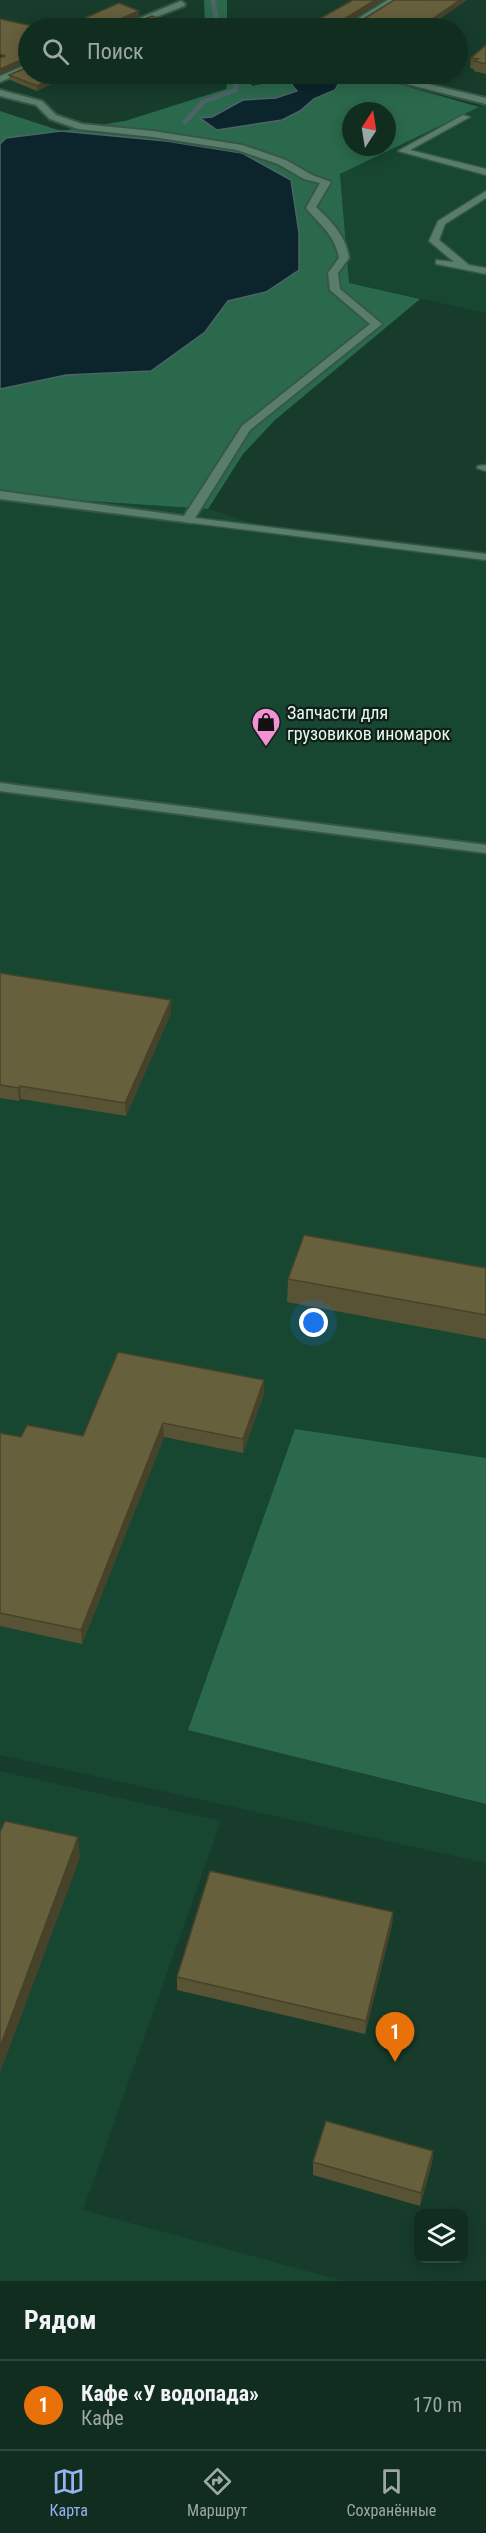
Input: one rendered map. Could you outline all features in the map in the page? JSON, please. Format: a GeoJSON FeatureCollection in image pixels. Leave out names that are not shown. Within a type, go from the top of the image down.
{"type":"FeatureCollection","features":[{"type":"Feature","properties":{"kind":"street"},"geometry":{"type":"LineString","coordinates":[[364,18],[394,0]]}},
{"type":"Feature","properties":{"kind":"street"},"geometry":{"type":"LineString","coordinates":[[146,18],[181,4]]}},
{"type":"Feature","properties":{"kind":"street"},"geometry":{"type":"LineString","coordinates":[[0,79],[18,71]]}},
{"type":"Feature","properties":{"kind":"street"},"geometry":{"type":"LineString","coordinates":[[418,84],[486,101]]}},
{"type":"Feature","properties":{"kind":"street"},"geometry":{"type":"LineString","coordinates":[[0,93],[39,103],[53,117],[81,127],[153,134],[239,147],[282,162],[308,177],[326,182],[311,208],[330,226],[343,244],[344,258],[333,273],[335,290],[377,324],[246,428],[188,520],[0,495]]}},
{"type":"Feature","properties":{"kind":"street"},"geometry":{"type":"LineString","coordinates":[[0,787],[486,849]]}},
{"type":"Feature","properties":{"kind":"lane"},"geometry":{"type":"LineString","coordinates":[[466,117],[402,151],[486,172]]}},
{"type":"Feature","properties":{"kind":"lane"},"geometry":{"type":"LineString","coordinates":[[467,268],[434,241],[441,223],[486,194]]}},
{"type":"Feature","properties":{"kind":"lane"},"geometry":{"type":"LineString","coordinates":[[439,262],[486,271]]}},
{"type":"Feature","properties":{"kind":"lane"},"geometry":{"type":"LineString","coordinates":[[188,520],[486,557]]}},
{"type":"Feature","properties":{"kind":"shaded area"},"geometry":{"type":"Polygon","coordinates":[[[204,0],[227,0],[227,18],[205,18],[204,0]]]}},
{"type":"Feature","properties":{"kind":"shaded area"},"geometry":{"type":"Polygon","coordinates":[[[227,84],[251,84],[252,86],[262,84],[399,84],[479,107],[396,147],[396,102],[342,102],[342,156],[377,156],[340,174],[349,283],[420,299],[275,420],[243,454],[208,509],[0,495],[0,389],[66,375],[151,371],[205,332],[228,301],[266,292],[299,270],[299,233],[6,138],[0,144],[0,111],[61,131],[125,121],[226,89],[227,84]]]}},
{"type":"Feature","properties":{"kind":"shaded area"},"geometry":{"type":"Polygon","coordinates":[[[486,103],[486,313],[349,283],[340,174],[377,156],[396,156],[396,147],[486,103]]]}},
{"type":"Feature","properties":{"kind":"shaded area"},"geometry":{"type":"Polygon","coordinates":[[[0,495],[208,509],[253,523],[486,551],[486,1863],[0,1755],[0,495]]]}},
{"type":"Feature","properties":{"kind":"shaded area"},"geometry":{"type":"Polygon","coordinates":[[[295,1429],[486,1458],[486,1804],[188,1730],[295,1429]]]}},
{"type":"Feature","properties":{"kind":"shaded area"},"geometry":{"type":"Polygon","coordinates":[[[0,1771],[221,1821],[83,2210],[344,2281],[0,2281],[0,1771]]]}},
{"type":"Feature","properties":{"kind":"water"},"geometry":{"type":"Polygon","coordinates":[[[291,84],[338,84],[335,90],[314,99],[300,111],[282,120],[217,130],[200,118],[212,117],[243,100],[276,98],[297,91],[291,84]]]}},
{"type":"Feature","properties":{"kind":"water"},"geometry":{"type":"Polygon","coordinates":[[[61,131],[166,141],[242,153],[291,180],[299,233],[299,270],[266,292],[228,301],[205,332],[151,371],[66,375],[0,389],[0,144],[6,138],[61,131]]]}},
{"type":"Feature","properties":{"kind":"building"},"geometry":{"type":"Polygon","coordinates":[[[353,0],[375,0],[346,18],[321,18],[353,0]]]}},
{"type":"Feature","properties":{"kind":"building"},"geometry":{"type":"Polygon","coordinates":[[[394,0],[460,0],[434,18],[365,18],[394,0]]]}},
{"type":"Feature","properties":{"kind":"building"},"geometry":{"type":"Polygon","coordinates":[[[119,3],[139,11],[122,18],[85,18],[119,3]]]}},
{"type":"Feature","properties":{"kind":"building"},"geometry":{"type":"Polygon","coordinates":[[[0,19],[18,23],[18,61],[0,69],[0,58],[5,56],[0,54],[0,19]]]}},
{"type":"Feature","properties":{"kind":"building"},"geometry":{"type":"Polygon","coordinates":[[[486,45],[486,64],[474,61],[478,59],[471,58],[486,45]]]}},
{"type":"Feature","properties":{"kind":"building"},"geometry":{"type":"Polygon","coordinates":[[[18,71],[18,79],[9,75],[18,71]]]}},
{"type":"Feature","properties":{"kind":"building"},"geometry":{"type":"Polygon","coordinates":[[[0,973],[171,1000],[125,1103],[20,1086],[18,1088],[0,1085],[0,973]]]}},
{"type":"Feature","properties":{"kind":"building"},"geometry":{"type":"Polygon","coordinates":[[[304,1235],[486,1268],[486,1315],[288,1279],[304,1235]]]}},
{"type":"Feature","properties":{"kind":"building"},"geometry":{"type":"Polygon","coordinates":[[[118,1352],[264,1380],[243,1439],[163,1423],[81,1630],[0,1613],[0,1433],[21,1437],[27,1425],[83,1436],[118,1352]]]}},
{"type":"Feature","properties":{"kind":"building"},"geometry":{"type":"Polygon","coordinates":[[[5,1821],[78,1837],[0,2047],[0,1832],[5,1821]]]}},
{"type":"Feature","properties":{"kind":"building"},"geometry":{"type":"Polygon","coordinates":[[[210,1871],[393,1912],[366,2021],[177,1977],[210,1871]]]}},
{"type":"Feature","properties":{"kind":"building"},"geometry":{"type":"Polygon","coordinates":[[[326,2121],[433,2151],[421,2193],[313,2162],[326,2121]]]}},
{"type":"Feature","properties":{"kind":"waterway"},"geometry":{"type":"LineString","coordinates":[[213,0],[216,18]]}},
{"type":"Feature","properties":{"kind":"waterway"},"geometry":{"type":"LineString","coordinates":[[185,122],[203,102],[235,90],[237,84]]}},
{"type":"Feature","properties":{"kind":"place","name":"Запчасти для грузовиков иномарок"},"geometry":{"type":"Point","coordinates":[266,748]}},
{"type":"Feature","properties":{"kind":"place","name":"Кафе «У водопада»"},"geometry":{"type":"Point","coordinates":[395,2062]}}]}
